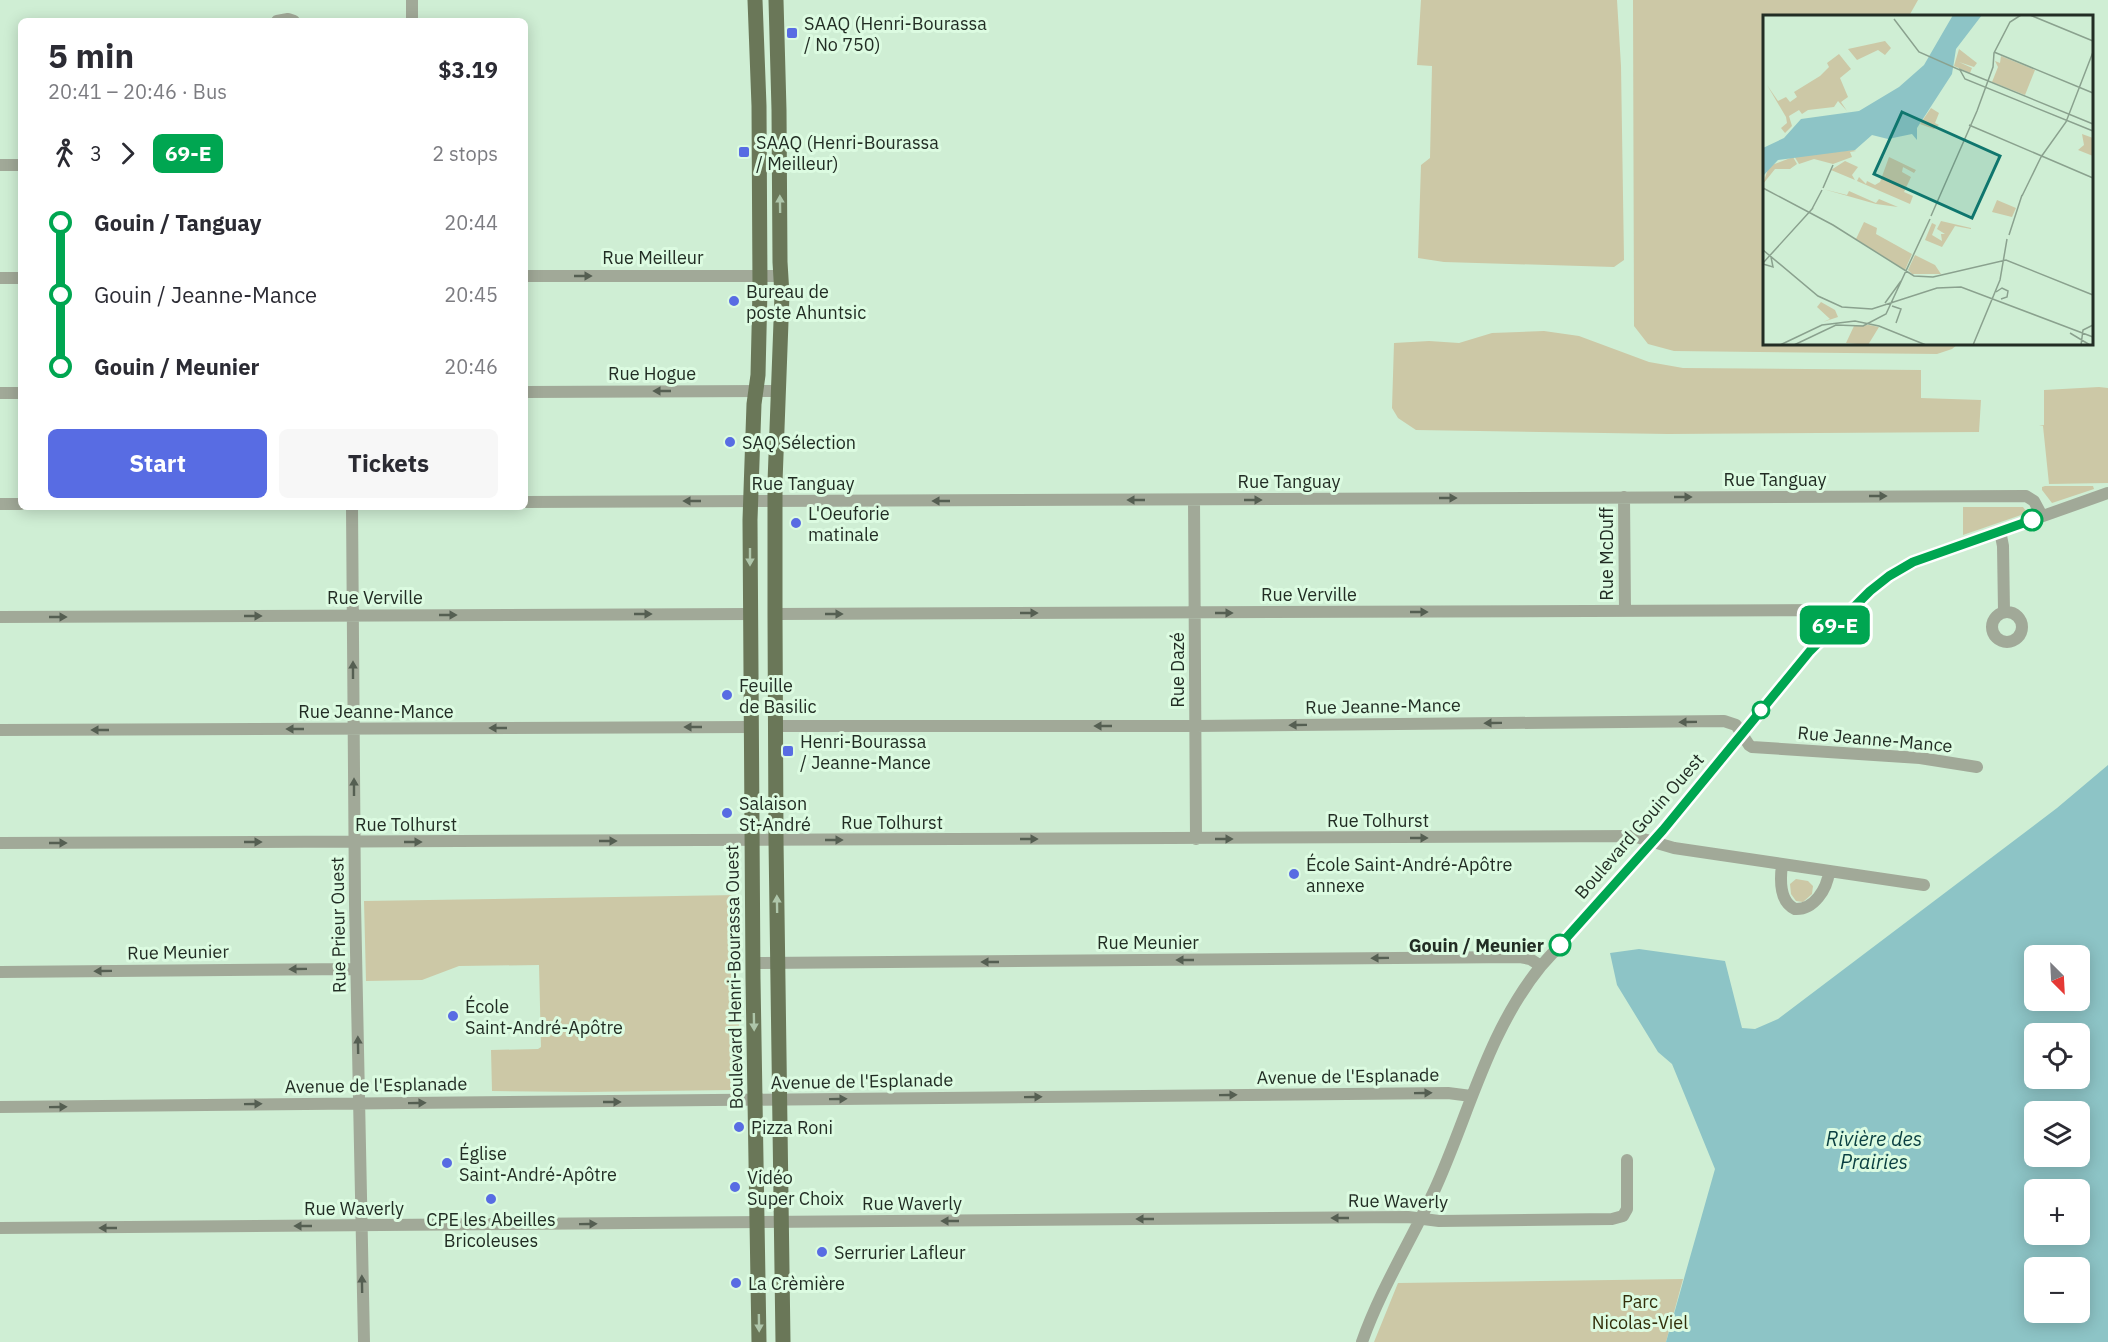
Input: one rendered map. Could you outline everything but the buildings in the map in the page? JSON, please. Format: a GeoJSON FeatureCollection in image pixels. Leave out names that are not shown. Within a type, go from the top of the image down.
{"type":"FeatureCollection","features":[{"type":"Feature","properties":{"kind":"main road","name":"Boulevard Henri-Bourassa Ouest"},"geometry":{"type":"LineString","coordinates":[[754,0],[759,88],[760,276],[758,375],[750,501],[750,614],[759,1342]]}},
{"type":"Feature","properties":{"kind":"main road"},"geometry":{"type":"LineString","coordinates":[[776,0],[782,295],[775,501],[775,614],[777,963],[783,1342]]}},
{"type":"Feature","properties":{"kind":"street"},"geometry":{"type":"LineString","coordinates":[[412,0],[412,18]]}},
{"type":"Feature","properties":{"kind":"street"},"geometry":{"type":"LineString","coordinates":[[0,165],[18,165]]}},
{"type":"Feature","properties":{"kind":"street","name":"Rue Meilleur"},"geometry":{"type":"LineString","coordinates":[[528,276],[781,276]]}},
{"type":"Feature","properties":{"kind":"street"},"geometry":{"type":"LineString","coordinates":[[0,278],[18,278]]}},
{"type":"Feature","properties":{"kind":"street","name":"Rue Hogue"},"geometry":{"type":"LineString","coordinates":[[528,392],[779,392]]}},
{"type":"Feature","properties":{"kind":"street"},"geometry":{"type":"LineString","coordinates":[[0,393],[18,393]]}},
{"type":"Feature","properties":{"kind":"street","name":"Boulevard Gouin Ouest"},"geometry":{"type":"LineString","coordinates":[[1362,1342],[1386,1282],[1420,1219],[1448,1158],[1500,1030],[1541,966],[1653,842],[1803,659],[1870,591],[1901,568],[2108,493]]}},
{"type":"Feature","properties":{"kind":"street","name":"Rue Tanguay"},"geometry":{"type":"LineString","coordinates":[[528,502],[2026,496],[2034,501],[2042,516]]}},
{"type":"Feature","properties":{"kind":"street","name":"Rue McDuff"},"geometry":{"type":"LineString","coordinates":[[1624,497],[1624,611]]}},
{"type":"Feature","properties":{"kind":"street","name":"Rue Dazé"},"geometry":{"type":"LineString","coordinates":[[1194,500],[1196,839]]}},
{"type":"Feature","properties":{"kind":"street"},"geometry":{"type":"LineString","coordinates":[[0,504],[18,504]]}},
{"type":"Feature","properties":{"kind":"street","name":"Rue Prieur Ouest"},"geometry":{"type":"LineString","coordinates":[[352,510],[354,842],[364,1342]]}},
{"type":"Feature","properties":{"kind":"street"},"geometry":{"type":"LineString","coordinates":[[2000,531],[2003,546],[2004,611]]}},
{"type":"Feature","properties":{"kind":"street","name":"Rue Verville"},"geometry":{"type":"LineString","coordinates":[[775,614],[1823,610],[1833,612],[1840,619]]}},
{"type":"Feature","properties":{"kind":"street","name":"Rue Verville"},"geometry":{"type":"LineString","coordinates":[[0,617],[750,614]]}},
{"type":"Feature","properties":{"kind":"street","name":"Rue Jeanne-Mance"},"geometry":{"type":"LineString","coordinates":[[776,726],[1196,726],[1724,721],[1736,725],[1752,747],[1920,758],[1977,767]]}},
{"type":"Feature","properties":{"kind":"street","name":"Rue Jeanne-Mance"},"geometry":{"type":"LineString","coordinates":[[0,730],[751,727]]}},
{"type":"Feature","properties":{"kind":"street","name":"Rue Tolhurst"},"geometry":{"type":"LineString","coordinates":[[0,843],[1633,837],[1674,848],[1924,885]]}},
{"type":"Feature","properties":{"kind":"street"},"geometry":{"type":"LineString","coordinates":[[1782,864],[1782,886],[1785,899],[1790,907],[1798,910],[1808,906],[1824,891],[1829,872]]}},
{"type":"Feature","properties":{"kind":"street","name":"Rue Meunier"},"geometry":{"type":"LineString","coordinates":[[753,963],[1520,957],[1530,959],[1541,966]]}},
{"type":"Feature","properties":{"kind":"street","name":"Rue Meunier"},"geometry":{"type":"LineString","coordinates":[[0,972],[356,969]]}},
{"type":"Feature","properties":{"kind":"street","name":"Avenue de l'Esplanade"},"geometry":{"type":"LineString","coordinates":[[0,1107],[1436,1093],[1472,1096]]}},
{"type":"Feature","properties":{"kind":"street","name":"Rue Waverly"},"geometry":{"type":"LineString","coordinates":[[0,1228],[757,1222],[1420,1219],[1447,1221],[1620,1217],[1627,1207],[1626,1160]]}},
{"type":"Feature","properties":{"kind":"green space"},"geometry":{"type":"Polygon","coordinates":[[[1421,0],[1617,0],[1621,66],[1624,260],[1614,267],[1444,262],[1418,258],[1421,165],[1430,158],[1432,66],[1417,65],[1421,0]]]}},
{"type":"Feature","properties":{"kind":"green space"},"geometry":{"type":"Polygon","coordinates":[[[1633,0],[1918,0],[1910,15],[1763,15],[1763,345],[1957,345],[1937,354],[1674,351],[1648,344],[1634,326],[1633,0]]]}},
{"type":"Feature","properties":{"kind":"green space"},"geometry":{"type":"Polygon","coordinates":[[[1544,331],[1579,336],[1649,362],[1683,368],[1921,370],[1921,398],[1981,400],[1979,432],[1668,434],[1416,430],[1398,418],[1392,408],[1394,343],[1429,341],[1459,343],[1492,333],[1544,331]]]}},
{"type":"Feature","properties":{"kind":"green space"},"geometry":{"type":"Polygon","coordinates":[[[2108,388],[2108,483],[2049,484],[2043,426],[2039,426],[2044,425],[2044,390],[2108,388]]]}},
{"type":"Feature","properties":{"kind":"green space"},"geometry":{"type":"Polygon","coordinates":[[[2045,486],[2093,486],[2094,489],[2052,503],[2042,490],[2045,486]]]}},
{"type":"Feature","properties":{"kind":"green space"},"geometry":{"type":"Polygon","coordinates":[[[1963,507],[2023,507],[2026,511],[2024,514],[1963,535],[1963,507]]]}},
{"type":"Feature","properties":{"kind":"green space"},"geometry":{"type":"Polygon","coordinates":[[[1796,879],[1808,881],[1813,886],[1812,894],[1803,902],[1796,901],[1791,894],[1790,884],[1796,879]]]}},
{"type":"Feature","properties":{"kind":"green space"},"geometry":{"type":"Polygon","coordinates":[[[737,895],[740,1083],[732,1090],[492,1091],[491,1050],[538,1049],[541,1047],[539,965],[459,966],[422,980],[366,981],[364,901],[737,895]]]}},
{"type":"Feature","properties":{"kind":"green space","name":"Parc Nicolas-Viel"},"geometry":{"type":"Polygon","coordinates":[[[1683,1279],[1666,1342],[1374,1342],[1398,1283],[1683,1279]]]}},
{"type":"Feature","properties":{"kind":"water","name":"Rivière des Prairies"},"geometry":{"type":"Polygon","coordinates":[[[2108,765],[2108,1342],[1666,1342],[1715,1169],[1672,1064],[1658,1052],[1617,985],[1610,953],[1639,949],[1725,961],[1742,1028],[1755,1029],[1778,1019],[2057,808],[2108,765]]]}},
{"type":"Feature","properties":{"kind":"bus line","name":"69-E"},"geometry":{"type":"LineString","coordinates":[[1560,945],[1663,830],[1810,651],[1870,591],[1889,576],[1913,562],[2032,520]]}},
{"type":"Feature","properties":{"kind":"place","name":"SAAQ (Henri-Bourassa / No 750)"},"geometry":{"type":"Point","coordinates":[792,33]}},
{"type":"Feature","properties":{"kind":"place","name":"SAAQ (Henri-Bourassa / Meilleur)"},"geometry":{"type":"Point","coordinates":[744,152]}},
{"type":"Feature","properties":{"kind":"place","name":"Bureau de poste Ahuntsic"},"geometry":{"type":"Point","coordinates":[734,301]}},
{"type":"Feature","properties":{"kind":"place","name":"SAQ Sélection"},"geometry":{"type":"Point","coordinates":[730,442]}},
{"type":"Feature","properties":{"kind":"place","name":"L'Oeuforie matinale"},"geometry":{"type":"Point","coordinates":[796,523]}},
{"type":"Feature","properties":{"kind":"place","name":"Feuille de Basilic"},"geometry":{"type":"Point","coordinates":[727,695]}},
{"type":"Feature","properties":{"kind":"place","name":"Henri-Bourassa / Jeanne-Mance"},"geometry":{"type":"Point","coordinates":[788,751]}},
{"type":"Feature","properties":{"kind":"place","name":"Salaison St-André"},"geometry":{"type":"Point","coordinates":[727,813]}},
{"type":"Feature","properties":{"kind":"place","name":"École Saint-André-Apôtre annexe"},"geometry":{"type":"Point","coordinates":[1294,874]}},
{"type":"Feature","properties":{"kind":"place","name":"Gouin / Meunier"},"geometry":{"type":"Point","coordinates":[1560,945]}},
{"type":"Feature","properties":{"kind":"place","name":"École Saint-André-Apôtre"},"geometry":{"type":"Point","coordinates":[453,1016]}},
{"type":"Feature","properties":{"kind":"place","name":"Pizza Roni"},"geometry":{"type":"Point","coordinates":[739,1127]}},
{"type":"Feature","properties":{"kind":"place","name":"Église Saint-André-Apôtre"},"geometry":{"type":"Point","coordinates":[447,1163]}},
{"type":"Feature","properties":{"kind":"place","name":"Vidéo Super Choix"},"geometry":{"type":"Point","coordinates":[735,1187]}},
{"type":"Feature","properties":{"kind":"place","name":"CPE les Abeilles Bricoleuses"},"geometry":{"type":"Point","coordinates":[491,1199]}},
{"type":"Feature","properties":{"kind":"place","name":"Serrurier Lafleur"},"geometry":{"type":"Point","coordinates":[822,1252]}},
{"type":"Feature","properties":{"kind":"place","name":"La Crèmière"},"geometry":{"type":"Point","coordinates":[736,1283]}}]}
